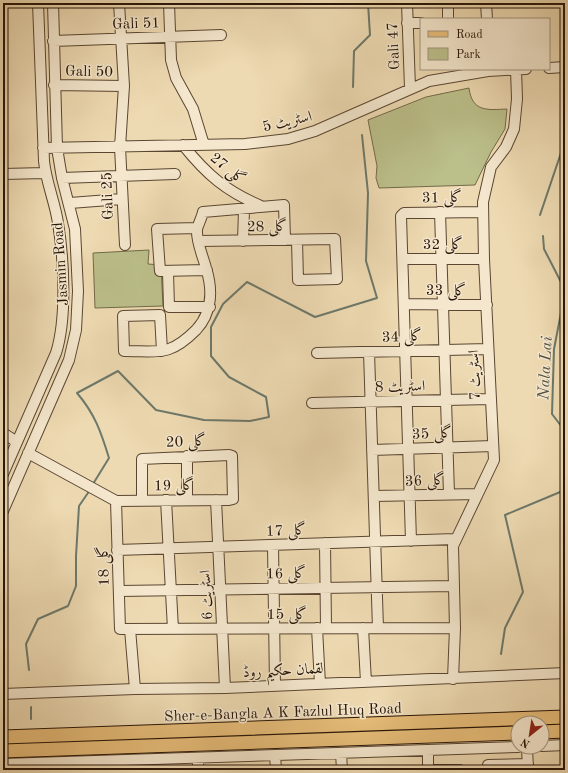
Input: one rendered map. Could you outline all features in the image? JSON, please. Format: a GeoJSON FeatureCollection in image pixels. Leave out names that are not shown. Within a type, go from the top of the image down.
{"type":"FeatureCollection","features":[{"type":"Feature","properties":{"kind":"main road","name":"Sher-e-Bangla A K Fazlul Huq Road"},"geometry":{"type":"LineString","coordinates":[[3,738],[565,717]]}},
{"type":"Feature","properties":{"kind":"main road"},"geometry":{"type":"LineString","coordinates":[[250,742],[251,729]]}},
{"type":"Feature","properties":{"kind":"main road"},"geometry":{"type":"LineString","coordinates":[[550,732],[565,731]]}},
{"type":"Feature","properties":{"kind":"main road","name":"Sher-e-Bangla A K Fazlul Huq Road"},"geometry":{"type":"LineString","coordinates":[[3,751],[510,733]]}},
{"type":"Feature","properties":{"kind":"street","name":"Jasmin Road"},"geometry":{"type":"LineString","coordinates":[[3,474],[48,373],[61,333],[63,288],[59,223],[45,173],[38,3]]}},
{"type":"Feature","properties":{"kind":"street","name":"Jasmin Road"},"geometry":{"type":"LineString","coordinates":[[3,511],[69,360],[76,330],[76,245],[70,203],[62,178],[57,148],[54,85],[53,3]]}},
{"type":"Feature","properties":{"kind":"street","name":"Gali 25"},"geometry":{"type":"LineString","coordinates":[[119,3],[124,86],[120,147],[125,244]]}},
{"type":"Feature","properties":{"kind":"street"},"geometry":{"type":"LineString","coordinates":[[169,3],[171,60],[176,78],[192,109],[204,145]]}},
{"type":"Feature","properties":{"kind":"street","name":"Gali 47"},"geometry":{"type":"LineString","coordinates":[[407,3],[410,88]]}},
{"type":"Feature","properties":{"kind":"street"},"geometry":{"type":"LineString","coordinates":[[448,3],[448,18]]}},
{"type":"Feature","properties":{"kind":"street"},"geometry":{"type":"LineString","coordinates":[[486,3],[487,18]]}},
{"type":"Feature","properties":{"kind":"street"},"geometry":{"type":"LineString","coordinates":[[407,23],[420,23]]}},
{"type":"Feature","properties":{"kind":"street","name":"Gali 51"},"geometry":{"type":"LineString","coordinates":[[53,41],[220,35]]}},
{"type":"Feature","properties":{"kind":"street"},"geometry":{"type":"LineString","coordinates":[[550,68],[565,67]]}},
{"type":"Feature","properties":{"kind":"street","name":"اسٹریٹ 5"},"geometry":{"type":"LineString","coordinates":[[43,148],[245,144],[288,139],[315,131],[410,88],[452,73],[488,70]]}},
{"type":"Feature","properties":{"kind":"street","name":"اسٹریٹ 7"},"geometry":{"type":"LineString","coordinates":[[453,678],[453,546],[455,539],[494,460],[482,212],[485,190],[492,168],[506,147],[514,129],[517,99],[516,70]]}},
{"type":"Feature","properties":{"kind":"street","name":"Gali 50"},"geometry":{"type":"LineString","coordinates":[[54,85],[124,86]]}},
{"type":"Feature","properties":{"kind":"street","name":"گلی 27"},"geometry":{"type":"LineString","coordinates":[[183,146],[212,177],[224,187],[236,195],[261,206]]}},
{"type":"Feature","properties":{"kind":"street"},"geometry":{"type":"LineString","coordinates":[[3,174],[45,173]]}},
{"type":"Feature","properties":{"kind":"street"},"geometry":{"type":"LineString","coordinates":[[62,178],[175,174]]}},
{"type":"Feature","properties":{"kind":"street"},"geometry":{"type":"LineString","coordinates":[[70,203],[122,199]]}},
{"type":"Feature","properties":{"kind":"street","name":"گلی 27"},"geometry":{"type":"LineString","coordinates":[[199,224],[204,211],[244,210],[261,206],[284,205],[285,240]]}},
{"type":"Feature","properties":{"kind":"street"},"geometry":{"type":"LineString","coordinates":[[243,241],[244,210]]}},
{"type":"Feature","properties":{"kind":"street"},"geometry":{"type":"LineString","coordinates":[[440,212],[449,494]]}},
{"type":"Feature","properties":{"kind":"street","name":"گلی 31"},"geometry":{"type":"LineString","coordinates":[[403,259],[402,214],[482,212]]}},
{"type":"Feature","properties":{"kind":"street"},"geometry":{"type":"LineString","coordinates":[[162,351],[160,315],[123,316],[124,351],[162,351],[180,345],[205,320],[210,307],[210,291],[207,270],[199,241],[199,224],[157,229],[169,307],[210,307]]}},
{"type":"Feature","properties":{"kind":"street","name":"گلی 28"},"geometry":{"type":"LineString","coordinates":[[199,241],[334,239],[337,279],[298,280],[297,240]]}},
{"type":"Feature","properties":{"kind":"street"},"geometry":{"type":"LineString","coordinates":[[403,259],[411,541]]}},
{"type":"Feature","properties":{"kind":"street","name":"گلی 32"},"geometry":{"type":"LineString","coordinates":[[403,259],[484,259]]}},
{"type":"Feature","properties":{"kind":"street"},"geometry":{"type":"LineString","coordinates":[[164,272],[207,270]]}},
{"type":"Feature","properties":{"kind":"street","name":"گلی 33"},"geometry":{"type":"LineString","coordinates":[[404,304],[487,305]]}},
{"type":"Feature","properties":{"kind":"street","name":"گلی 34"},"geometry":{"type":"LineString","coordinates":[[317,353],[488,349]]}},
{"type":"Feature","properties":{"kind":"street"},"geometry":{"type":"LineString","coordinates":[[369,352],[378,628]]}},
{"type":"Feature","properties":{"kind":"street","name":"اسٹریٹ 8"},"geometry":{"type":"LineString","coordinates":[[312,403],[490,399]]}},
{"type":"Feature","properties":{"kind":"street"},"geometry":{"type":"LineString","coordinates":[[3,433],[16,442]]}},
{"type":"Feature","properties":{"kind":"street","name":"گلی 35"},"geometry":{"type":"LineString","coordinates":[[372,450],[493,446]]}},
{"type":"Feature","properties":{"kind":"street"},"geometry":{"type":"LineString","coordinates":[[28,453],[116,501]]}},
{"type":"Feature","properties":{"kind":"street","name":"گلی 20"},"geometry":{"type":"LineString","coordinates":[[142,500],[142,459],[229,454],[232,456],[232,499]]}},
{"type":"Feature","properties":{"kind":"street"},"geometry":{"type":"LineString","coordinates":[[186,456],[187,500]]}},
{"type":"Feature","properties":{"kind":"street","name":"گلی 36"},"geometry":{"type":"LineString","coordinates":[[374,496],[477,494]]}},
{"type":"Feature","properties":{"kind":"street","name":"گلی 19"},"geometry":{"type":"LineString","coordinates":[[116,501],[232,499]]}},
{"type":"Feature","properties":{"kind":"street"},"geometry":{"type":"LineString","coordinates":[[166,500],[173,629]]}},
{"type":"Feature","properties":{"kind":"street","name":"اسٹریٹ 6"},"geometry":{"type":"LineString","coordinates":[[216,500],[225,688]]}},
{"type":"Feature","properties":{"kind":"street","name":"گلی 18"},"geometry":{"type":"LineString","coordinates":[[116,501],[119,591],[135,689]]}},
{"type":"Feature","properties":{"kind":"street","name":"گلی 17"},"geometry":{"type":"LineString","coordinates":[[117,550],[455,539]]}},
{"type":"Feature","properties":{"kind":"street"},"geometry":{"type":"LineString","coordinates":[[320,684],[325,588],[325,543]]}},
{"type":"Feature","properties":{"kind":"street"},"geometry":{"type":"LineString","coordinates":[[273,545],[275,686]]}},
{"type":"Feature","properties":{"kind":"street","name":"گلی 16"},"geometry":{"type":"LineString","coordinates":[[119,591],[453,586]]}},
{"type":"Feature","properties":{"kind":"street"},"geometry":{"type":"LineString","coordinates":[[363,628],[366,682]]}},
{"type":"Feature","properties":{"kind":"street","name":"گلی 15"},"geometry":{"type":"LineString","coordinates":[[125,629],[454,628]]}},
{"type":"Feature","properties":{"kind":"street","name":"لقمان حکیم روڈ"},"geometry":{"type":"LineString","coordinates":[[3,694],[135,689],[225,688],[565,673]]}},
{"type":"Feature","properties":{"kind":"street"},"geometry":{"type":"LineString","coordinates":[[250,742],[250,756]]}},
{"type":"Feature","properties":{"kind":"street"},"geometry":{"type":"LineString","coordinates":[[550,746],[565,745]]}},
{"type":"Feature","properties":{"kind":"street"},"geometry":{"type":"LineString","coordinates":[[3,764],[33,767],[129,765],[198,758],[510,747]]}},
{"type":"Feature","properties":{"kind":"street"},"geometry":{"type":"LineString","coordinates":[[488,748],[488,767],[528,767],[527,755]]}},
{"type":"Feature","properties":{"kind":"street"},"geometry":{"type":"LineString","coordinates":[[428,750],[428,770],[460,770]]}},
{"type":"Feature","properties":{"kind":"street"},"geometry":{"type":"LineString","coordinates":[[341,753],[342,770]]}},
{"type":"Feature","properties":{"kind":"street"},"geometry":{"type":"LineString","coordinates":[[275,755],[276,770]]}},
{"type":"Feature","properties":{"kind":"street"},"geometry":{"type":"LineString","coordinates":[[198,758],[198,770]]}},
{"type":"Feature","properties":{"kind":"green space"},"geometry":{"type":"Polygon","coordinates":[[[469,88],[473,102],[482,108],[493,110],[507,109],[505,129],[491,152],[475,185],[379,188],[376,178],[377,166],[368,120],[426,97],[469,88]]]}},
{"type":"Feature","properties":{"kind":"green space"},"geometry":{"type":"Polygon","coordinates":[[[149,250],[148,264],[161,265],[163,306],[95,308],[93,253],[149,250]]]}},
{"type":"Feature","properties":{"kind":"waterway"},"geometry":{"type":"LineString","coordinates":[[353,87],[354,51],[370,35],[368,3]]}},
{"type":"Feature","properties":{"kind":"waterway"},"geometry":{"type":"LineString","coordinates":[[93,484],[109,458],[97,424],[77,393],[118,371],[156,410],[204,420],[250,421],[269,417],[266,397],[229,377],[211,356],[211,327],[223,304],[247,282],[315,317],[377,298],[366,261],[368,193],[362,135]]}},
{"type":"Feature","properties":{"kind":"waterway","name":"Nala Lai"},"geometry":{"type":"LineString","coordinates":[[540,215],[565,141]]}},
{"type":"Feature","properties":{"kind":"waterway","name":"Nala Lai"},"geometry":{"type":"LineString","coordinates":[[543,236],[544,249],[563,286],[561,313],[554,349],[552,414],[565,431]]}},
{"type":"Feature","properties":{"kind":"waterway"},"geometry":{"type":"LineString","coordinates":[[29,670],[26,644],[38,619],[68,606],[76,586],[79,506],[90,490]]}},
{"type":"Feature","properties":{"kind":"waterway","name":"Nala Lai"},"geometry":{"type":"LineString","coordinates":[[501,654],[505,628],[523,592],[505,515],[565,490]]}},
{"type":"Feature","properties":{"kind":"waterway"},"geometry":{"type":"LineString","coordinates":[[31,707],[31,719]]}}]}
